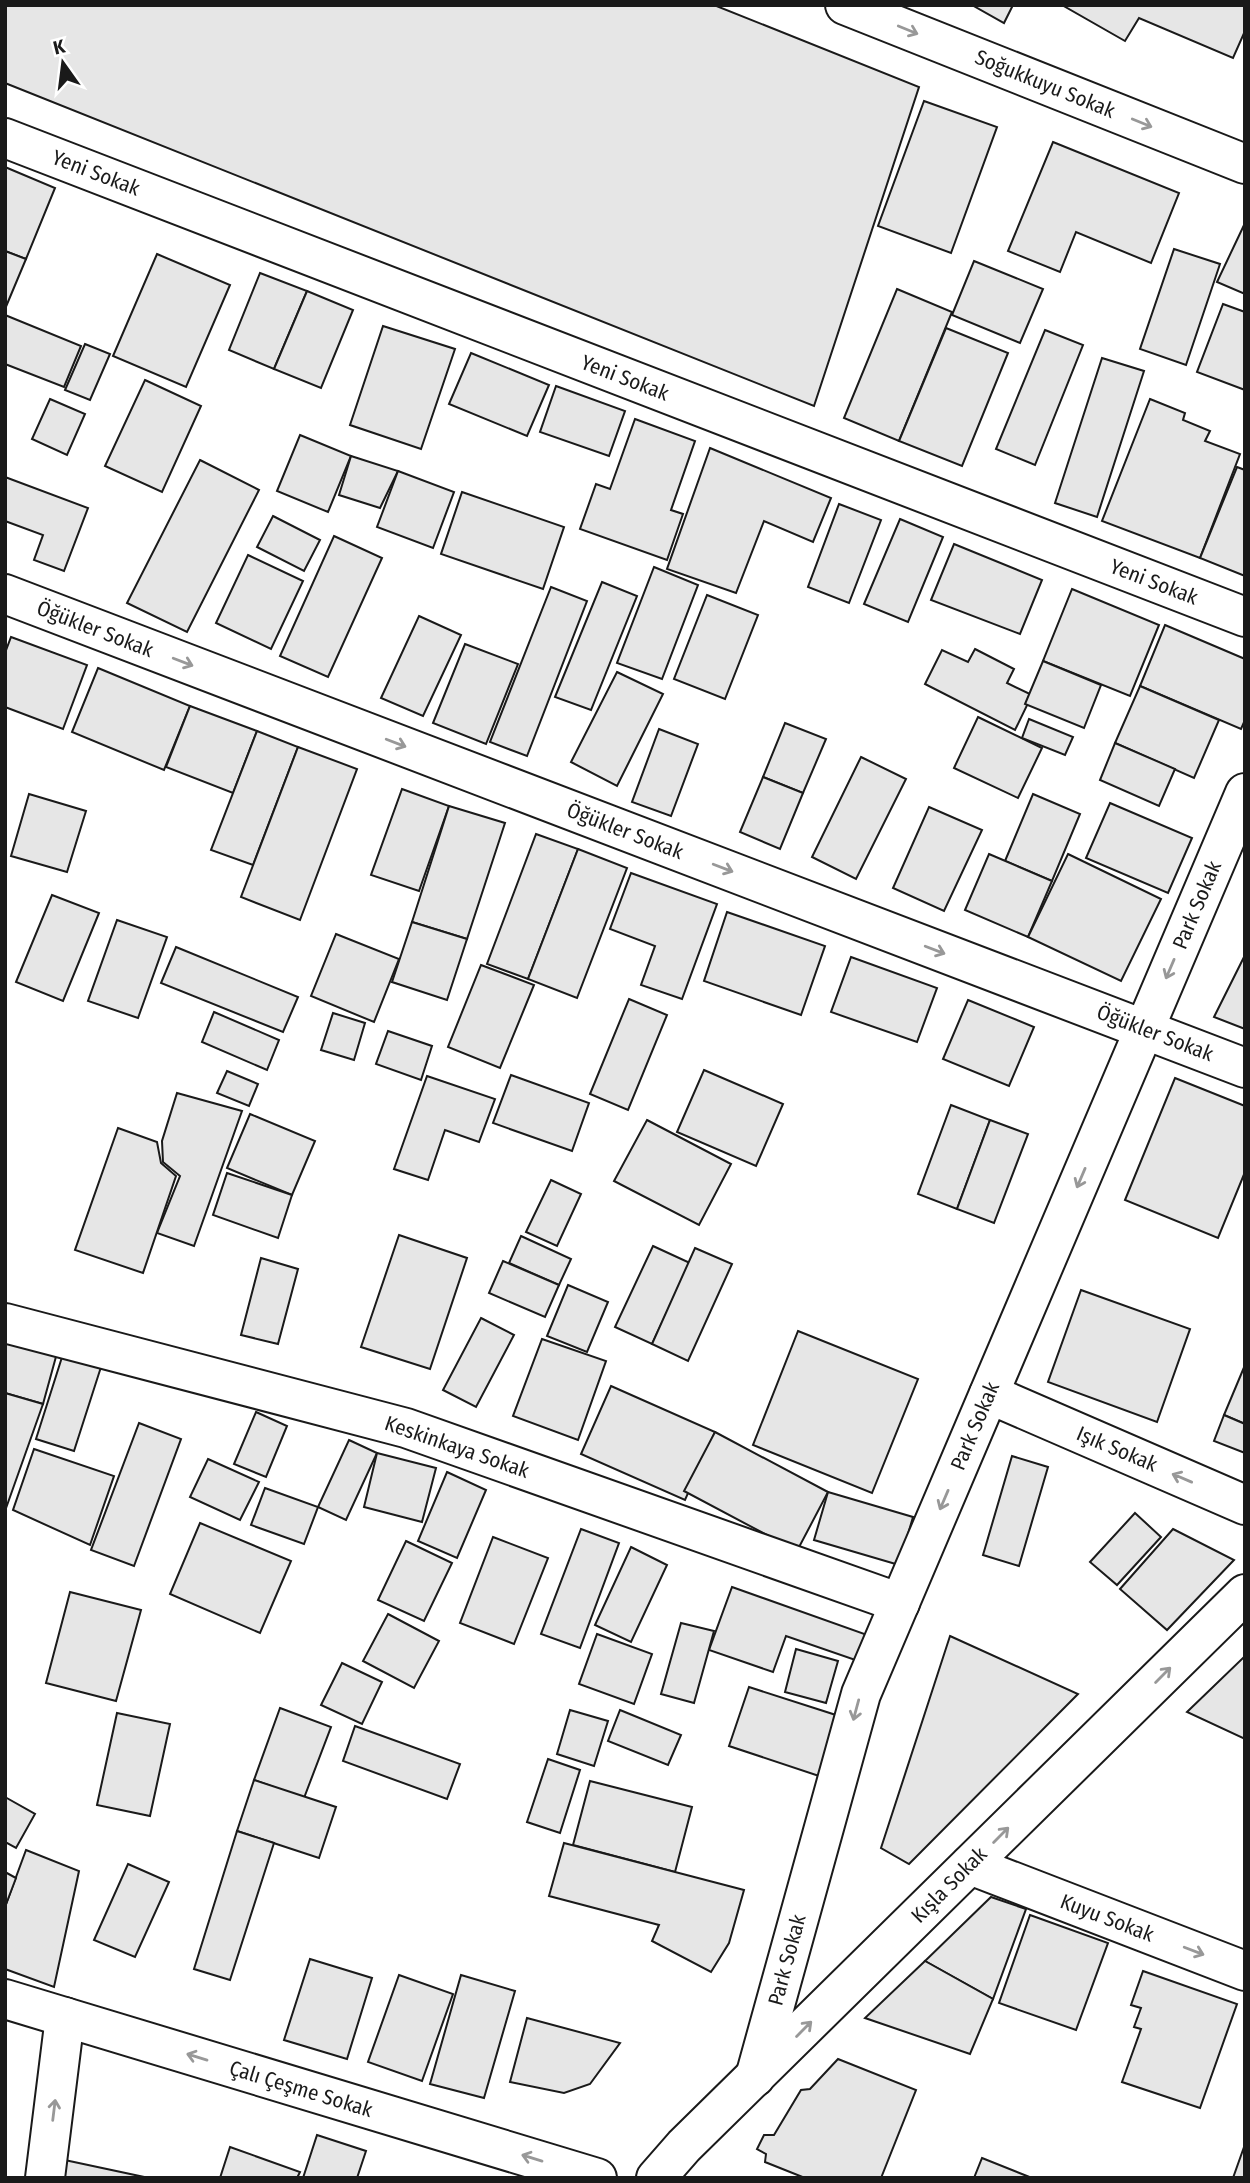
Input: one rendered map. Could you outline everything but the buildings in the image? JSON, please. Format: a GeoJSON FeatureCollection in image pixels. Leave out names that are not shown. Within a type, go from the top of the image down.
{"type":"FeatureCollection","features":[{"type":"Feature","properties":{"kind":"street","name":"Soğukkuyu Sokak"},"geometry":{"type":"LineString","coordinates":[[845,5],[1245,164]]}},
{"type":"Feature","properties":{"kind":"street","name":"Yeni Sokak"},"geometry":{"type":"LineString","coordinates":[[5,138],[1245,617]]}},
{"type":"Feature","properties":{"kind":"street","name":"Öğükler Sokak"},"geometry":{"type":"LineString","coordinates":[[5,594],[1245,1068]]}},
{"type":"Feature","properties":{"kind":"street","name":"Park Sokak"},"geometry":{"type":"LineString","coordinates":[[755,2077],[861,1693],[1245,793]]}},
{"type":"Feature","properties":{"kind":"street","name":"Keskinkaya Sokak"},"geometry":{"type":"LineString","coordinates":[[5,1323],[407,1428],[900,1603]]}},
{"type":"Feature","properties":{"kind":"street","name":"Işık Sokak"},"geometry":{"type":"LineString","coordinates":[[989,1394],[1245,1505]]}},
{"type":"Feature","properties":{"kind":"street","name":"Kışla Sokak"},"geometry":{"type":"LineString","coordinates":[[656,2178],[684,2146],[1245,1594]]}},
{"type":"Feature","properties":{"kind":"street","name":"Kuyu Sokak"},"geometry":{"type":"LineString","coordinates":[[970,1865],[1245,1971]]}},
{"type":"Feature","properties":{"kind":"street","name":"Çalı Çeşme Sokak"},"geometry":{"type":"LineString","coordinates":[[5,1999],[597,2178]]}},
{"type":"Feature","properties":{"kind":"street"},"geometry":{"type":"LineString","coordinates":[[46,2178],[65,2017]]}}]}
